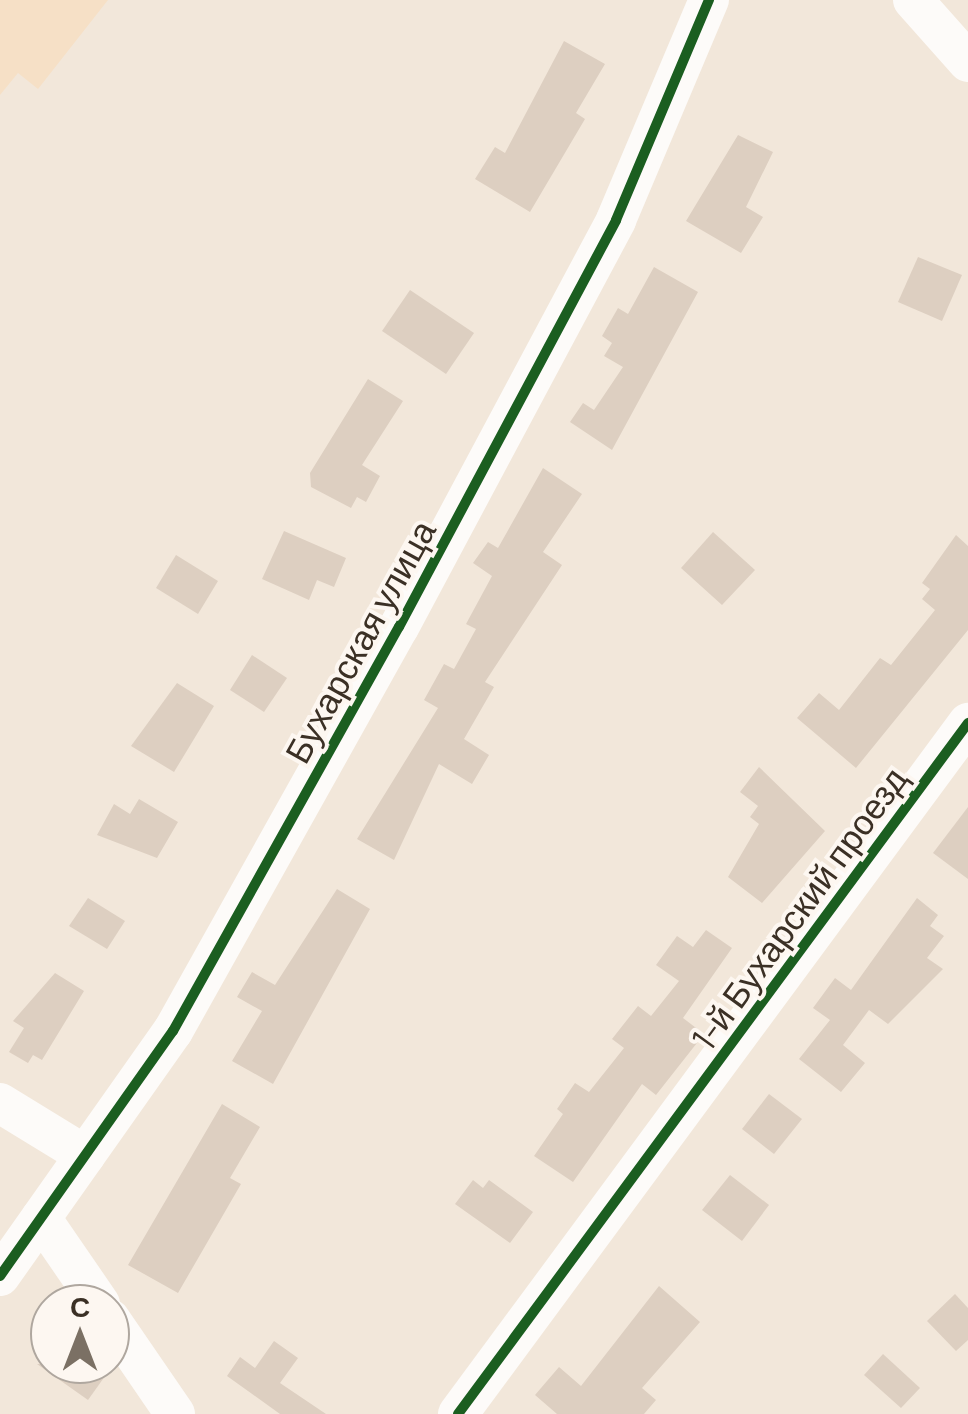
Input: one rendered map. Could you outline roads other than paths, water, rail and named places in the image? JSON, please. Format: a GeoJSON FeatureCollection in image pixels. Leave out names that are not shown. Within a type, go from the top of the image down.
{"type":"FeatureCollection","features":[{"type":"Feature","properties":{"kind":"street","name":"Бухарская улица"},"geometry":{"type":"LineString","coordinates":[[0,1276],[172,1030],[400,627],[616,220],[709,0]]}},
{"type":"Feature","properties":{"kind":"street"},"geometry":{"type":"LineString","coordinates":[[913,0],[968,62]]}},
{"type":"Feature","properties":{"kind":"street","name":"1-й Бухарский проезд"},"geometry":{"type":"LineString","coordinates":[[458,1414],[968,723]]}},
{"type":"Feature","properties":{"kind":"street"},"geometry":{"type":"LineString","coordinates":[[0,1104],[85,1155]]}},
{"type":"Feature","properties":{"kind":"street"},"geometry":{"type":"LineString","coordinates":[[41,1218],[86,1284]]}},
{"type":"Feature","properties":{"kind":"street"},"geometry":{"type":"LineString","coordinates":[[130,1348],[175,1414]]}}]}
